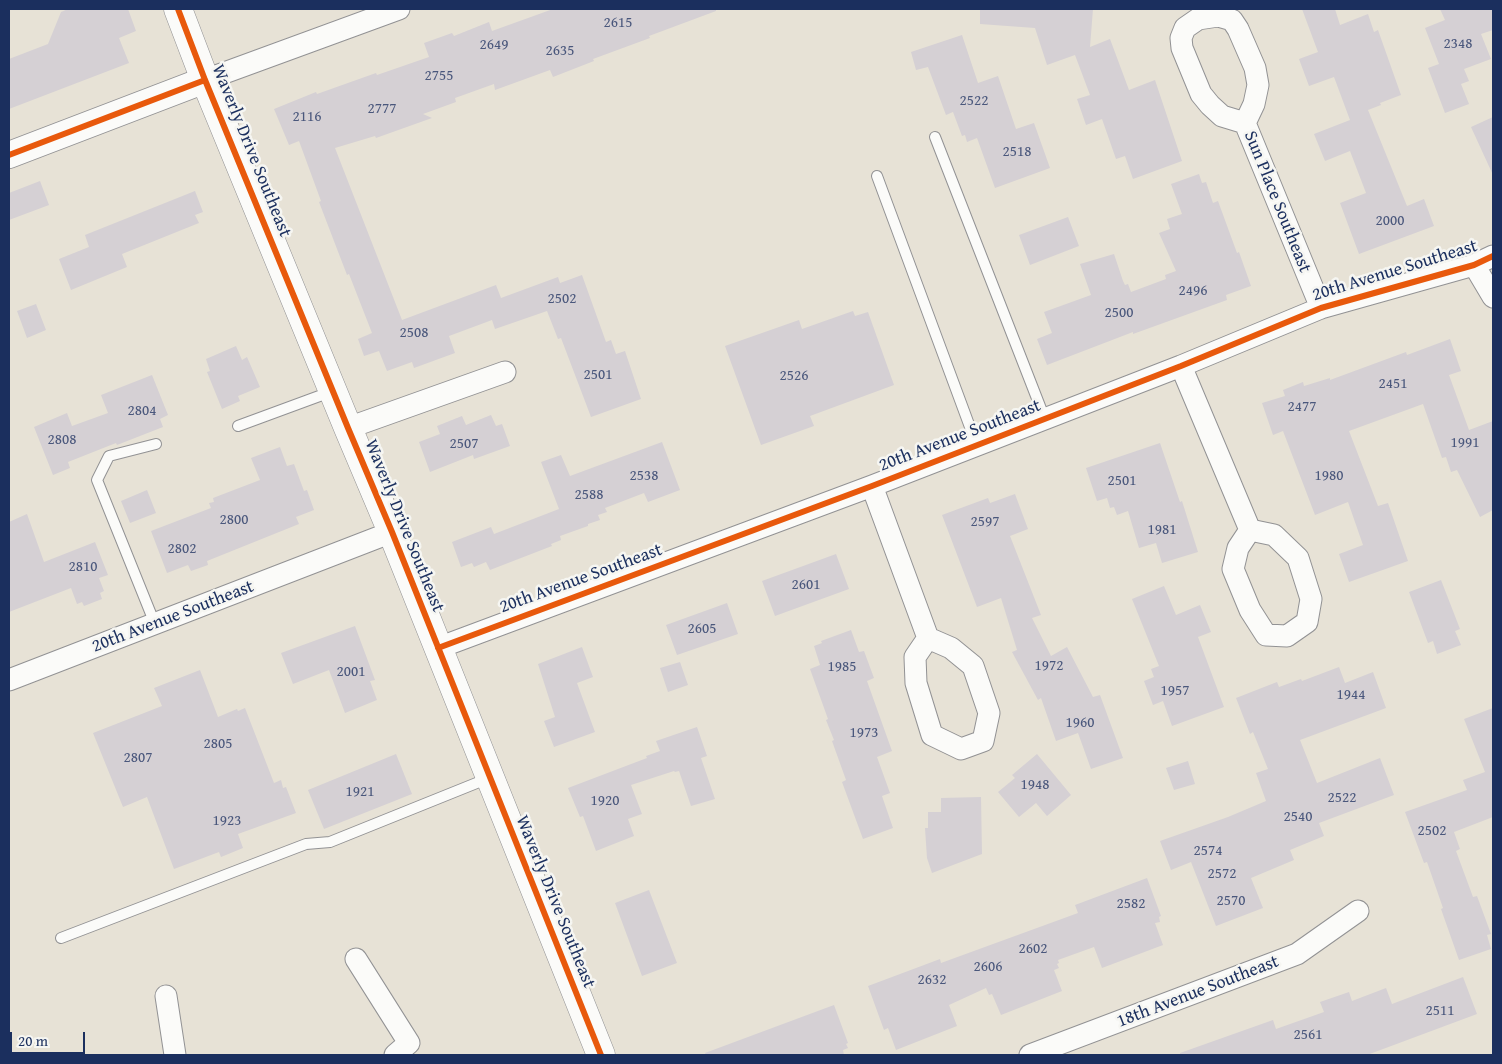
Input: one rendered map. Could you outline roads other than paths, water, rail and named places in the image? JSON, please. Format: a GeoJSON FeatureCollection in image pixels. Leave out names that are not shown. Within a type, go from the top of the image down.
{"type":"FeatureCollection","features":[{"type":"Feature","properties":{"kind":"main road","name":"Waverly Drive Southeast"},"geometry":{"type":"LineString","coordinates":[[178,9],[205,80],[392,532],[601,1055]]}},
{"type":"Feature","properties":{"kind":"street"},"geometry":{"type":"LineString","coordinates":[[9,155],[205,80],[399,9]]}},
{"type":"Feature","properties":{"kind":"street","name":"Sun Place Southeast"},"geometry":{"type":"LineString","coordinates":[[1245,122],[1222,116],[1201,94],[1182,48],[1181,38],[1185,28],[1198,19],[1218,16],[1232,20],[1238,29],[1255,68],[1258,85],[1254,104],[1245,122],[1321,308]]}},
{"type":"Feature","properties":{"kind":"street","name":"20th Avenue Southeast"},"geometry":{"type":"LineString","coordinates":[[438,648],[977,446],[1321,308],[1474,265],[1493,256]]}},
{"type":"Feature","properties":{"kind":"street"},"geometry":{"type":"LineString","coordinates":[[1474,265],[1493,296]]}},
{"type":"Feature","properties":{"kind":"street"},"geometry":{"type":"LineString","coordinates":[[1180,366],[1250,530]]}},
{"type":"Feature","properties":{"kind":"street"},"geometry":{"type":"LineString","coordinates":[[348,428],[505,372]]}},
{"type":"Feature","properties":{"kind":"street"},"geometry":{"type":"LineString","coordinates":[[872,486],[928,638],[952,648],[973,666],[990,713],[983,741],[961,749],[932,735],[916,683],[914,657],[928,638]]}},
{"type":"Feature","properties":{"kind":"street"},"geometry":{"type":"LineString","coordinates":[[1250,530],[1274,535],[1298,558],[1311,599],[1306,622],[1286,636],[1266,635],[1250,610],[1233,569],[1238,548],[1250,530]]}},
{"type":"Feature","properties":{"kind":"street","name":"20th Avenue Southeast"},"geometry":{"type":"LineString","coordinates":[[9,680],[392,532]]}},
{"type":"Feature","properties":{"kind":"street","name":"18th Avenue Southeast"},"geometry":{"type":"LineString","coordinates":[[1030,1055],[1297,954],[1358,912]]}},
{"type":"Feature","properties":{"kind":"street"},"geometry":{"type":"LineString","coordinates":[[356,959],[409,1043],[395,1055]]}},
{"type":"Feature","properties":{"kind":"street"},"geometry":{"type":"LineString","coordinates":[[166,996],[176,1055]]}},
{"type":"Feature","properties":{"kind":"lane"},"geometry":{"type":"LineString","coordinates":[[935,137],[1045,419]]}},
{"type":"Feature","properties":{"kind":"lane"},"geometry":{"type":"LineString","coordinates":[[877,176],[977,446]]}},
{"type":"Feature","properties":{"kind":"lane"},"geometry":{"type":"LineString","coordinates":[[238,426],[334,391]]}},
{"type":"Feature","properties":{"kind":"lane"},"geometry":{"type":"LineString","coordinates":[[155,624],[97,480],[109,456],[156,444]]}},
{"type":"Feature","properties":{"kind":"lane"},"geometry":{"type":"LineString","coordinates":[[61,938],[306,844],[330,842],[490,778]]}}]}
